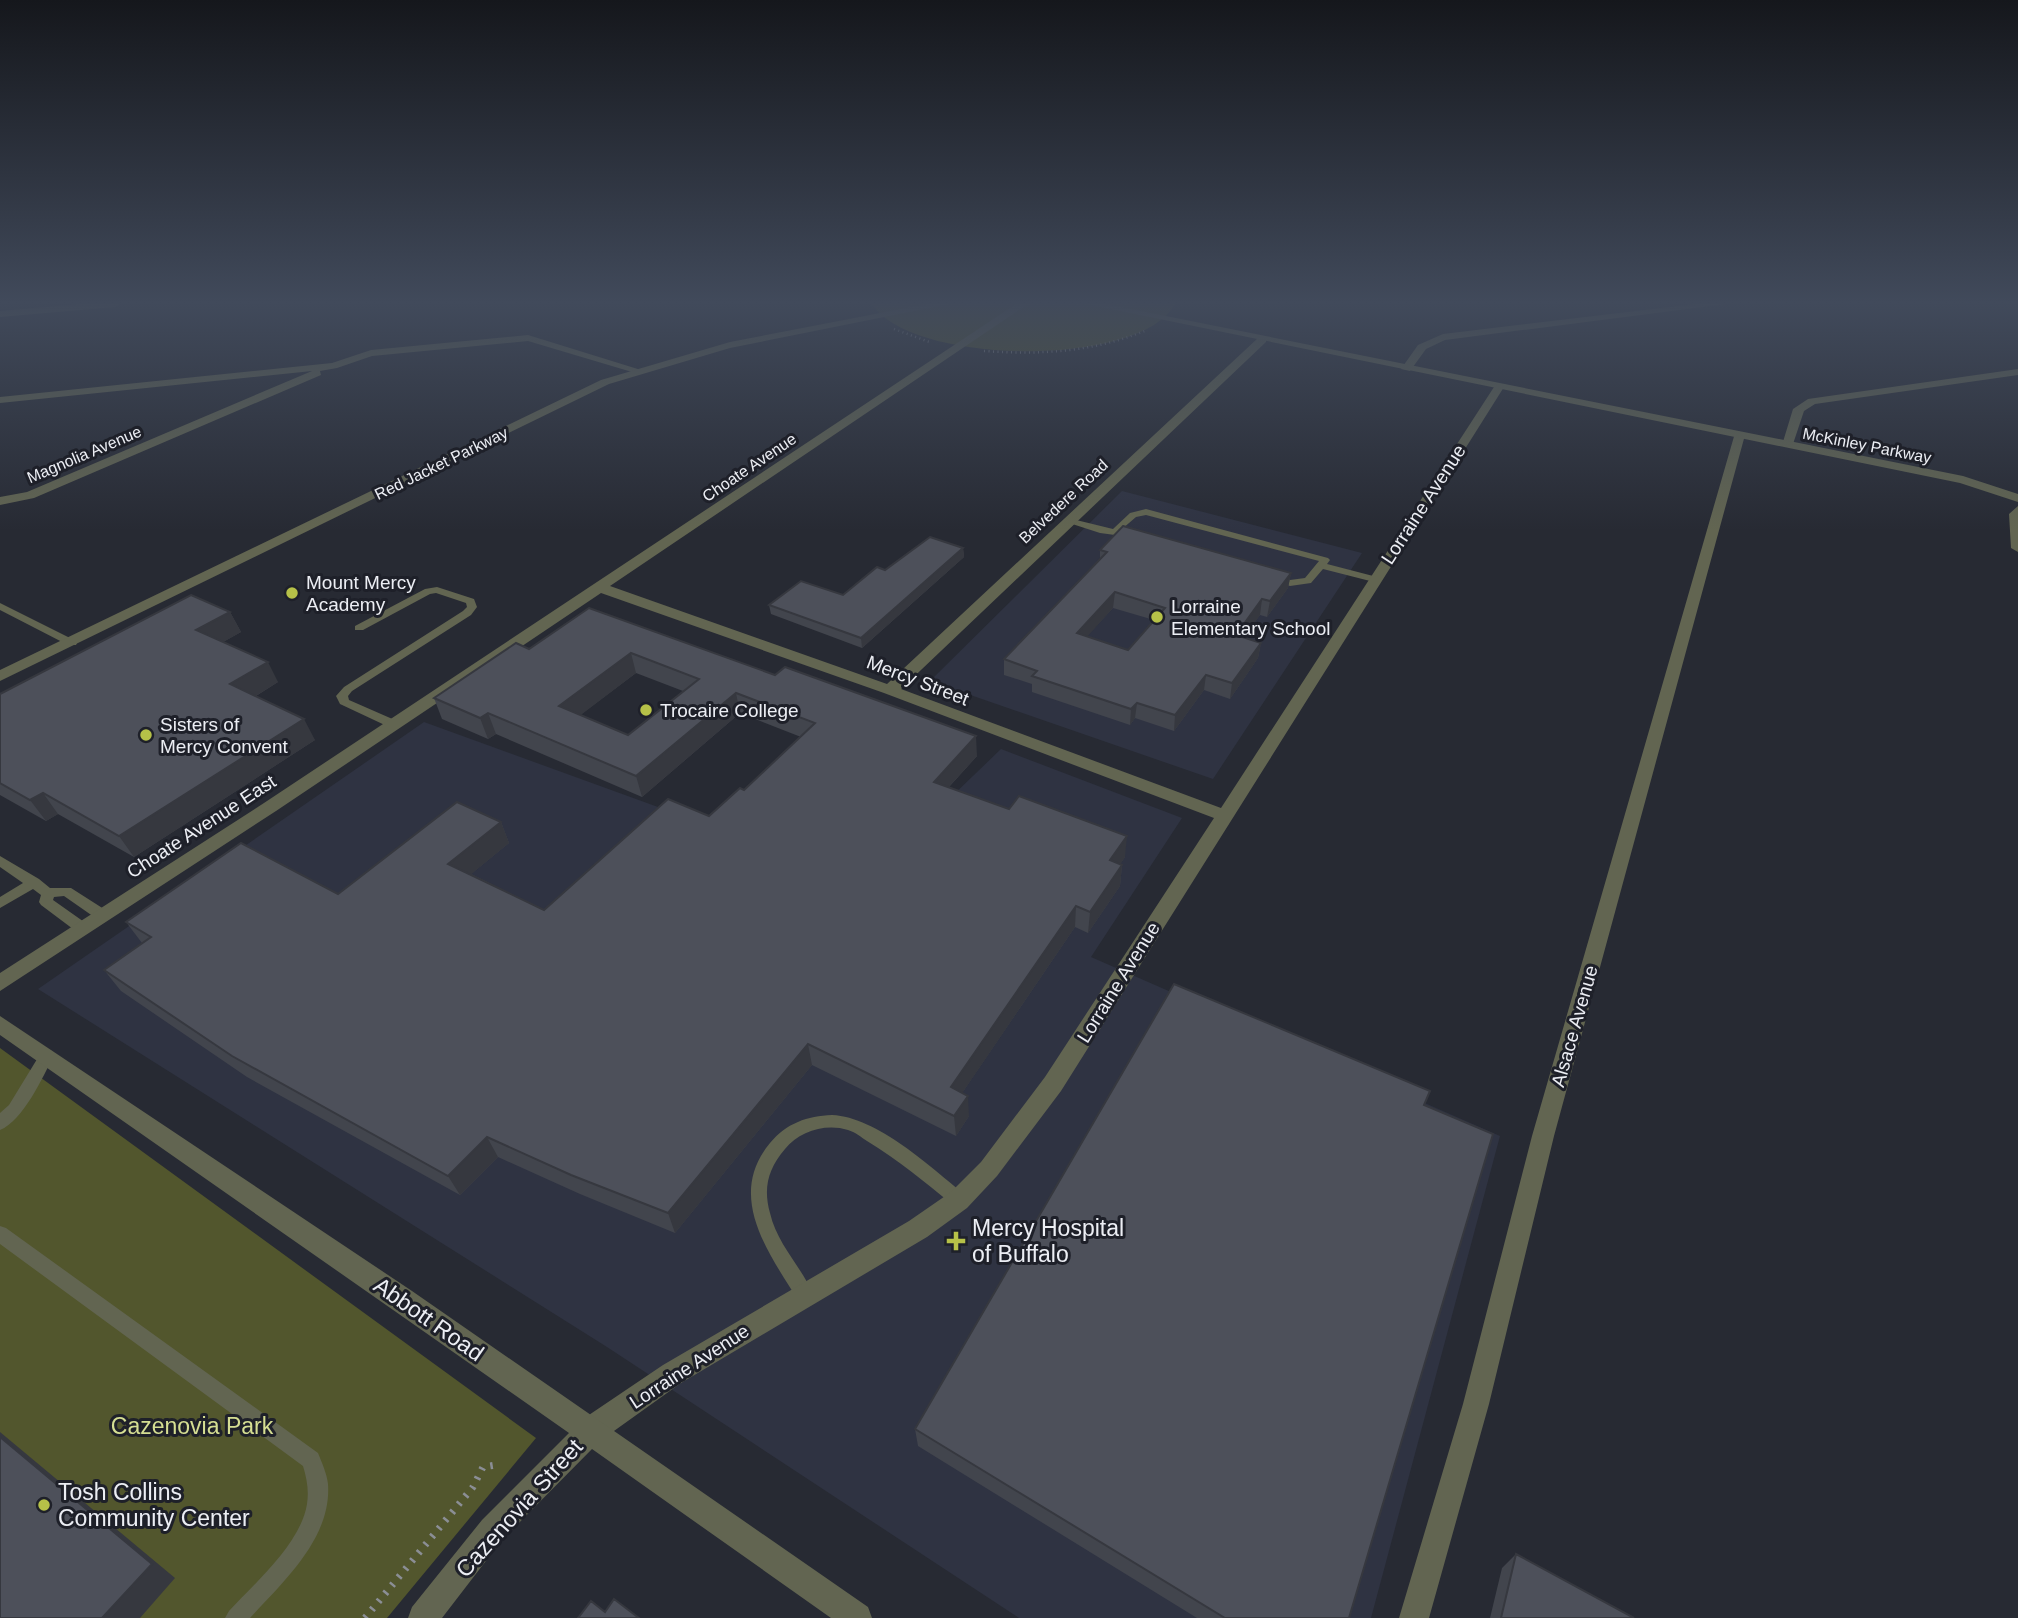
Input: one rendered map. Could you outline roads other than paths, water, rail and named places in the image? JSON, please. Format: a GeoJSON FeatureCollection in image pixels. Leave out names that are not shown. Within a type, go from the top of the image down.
{"type":"FeatureCollection","features":[{"type":"Feature","properties":{"kind":"street"},"geometry":{"type":"LineString","coordinates":[[0,400],[201,380]]}},
{"type":"Feature","properties":{"kind":"street","name":"Magnolia Avenue"},"geometry":{"type":"LineString","coordinates":[[0,501],[30,495],[301,380]]}},
{"type":"Feature","properties":{"kind":"street","name":"Red Jacket Parkway"},"geometry":{"type":"LineString","coordinates":[[0,676],[611,380]]}},
{"type":"Feature","properties":{"kind":"street","name":"Choate Avenue"},"geometry":{"type":"LineString","coordinates":[[598,587],[910,380]]}},
{"type":"Feature","properties":{"kind":"street","name":"Belvedere Road"},"geometry":{"type":"LineString","coordinates":[[890,690],[1219,380]]}},
{"type":"Feature","properties":{"kind":"street","name":"McKinley Parkway"},"geometry":{"type":"LineString","coordinates":[[1460,380],[1963,480],[2018,498]]}},
{"type":"Feature","properties":{"kind":"street"},"geometry":{"type":"LineString","coordinates":[[1788,445],[1799,409],[1812,401],[1965,380]]}},
{"type":"Feature","properties":{"kind":"street","name":"Lorraine Avenue"},"geometry":{"type":"LineString","coordinates":[[590,1431],[672,1374],[918,1229],[959,1200],[989,1169],[1053,1084],[1499,387]]}},
{"type":"Feature","properties":{"kind":"street","name":"Alsace Avenue"},"geometry":{"type":"LineString","coordinates":[[1415,1618],[1476,1404],[1543,1136],[1739,435]]}},
{"type":"Feature","properties":{"kind":"street"},"geometry":{"type":"LineString","coordinates":[[2018,510],[2015,513],[2018,548]]}},
{"type":"Feature","properties":{"kind":"street","name":"Mercy Street"},"geometry":{"type":"LineString","coordinates":[[598,587],[890,690],[1001,734],[1223,815]]}},
{"type":"Feature","properties":{"kind":"street","name":"Choate Avenue East"},"geometry":{"type":"LineString","coordinates":[[0,983],[598,587]]}},
{"type":"Feature","properties":{"kind":"street","name":"Abbott Road"},"geometry":{"type":"LineString","coordinates":[[0,1024],[857,1618]]}},
{"type":"Feature","properties":{"kind":"street","name":"Cazenovia Street"},"geometry":{"type":"LineString","coordinates":[[423,1618],[492,1530],[590,1431]]}},
{"type":"Feature","properties":{"kind":"lane"},"geometry":{"type":"LineString","coordinates":[[1115,532],[1133,514],[1146,512],[1325,560],[1308,581],[1290,583],[1265,576]]}},
{"type":"Feature","properties":{"kind":"lane"},"geometry":{"type":"LineString","coordinates":[[1068,520],[1127,536]]}},
{"type":"Feature","properties":{"kind":"lane"},"geometry":{"type":"LineString","coordinates":[[1321,565],[1374,579]]}},
{"type":"Feature","properties":{"kind":"lane"},"geometry":{"type":"LineString","coordinates":[[359,628],[428,591],[437,590],[470,601],[472,607],[348,689],[342,696],[344,702],[393,724]]}},
{"type":"Feature","properties":{"kind":"lane"},"geometry":{"type":"LineString","coordinates":[[0,606],[72,643]]}},
{"type":"Feature","properties":{"kind":"lane"},"geometry":{"type":"LineString","coordinates":[[0,861],[48,893],[66,891],[102,915]]}},
{"type":"Feature","properties":{"kind":"lane"},"geometry":{"type":"LineString","coordinates":[[0,903],[34,882]]}},
{"type":"Feature","properties":{"kind":"lane"},"geometry":{"type":"LineString","coordinates":[[48,893],[46,902],[82,928]]}},
{"type":"Feature","properties":{"kind":"lane"},"geometry":{"type":"LineString","coordinates":[[0,1123],[15,1110],[47,1055]]}},
{"type":"Feature","properties":{"kind":"lane"},"geometry":{"type":"LineString","coordinates":[[804,1294],[763,1224],[756,1188],[766,1156],[787,1135],[804,1126],[823,1122],[852,1124],[900,1151],[959,1200]]}},
{"type":"Feature","properties":{"kind":"lane"},"geometry":{"type":"LineString","coordinates":[[0,1234],[311,1460],[320,1478],[315,1513],[305,1541],[236,1618]]}},
{"type":"Feature","properties":{"kind":"place","name":"Mount Mercy Academy"},"geometry":{"type":"Point","coordinates":[292,593]}},
{"type":"Feature","properties":{"kind":"place","name":"Lorraine Elementary School"},"geometry":{"type":"Point","coordinates":[1157,617]}},
{"type":"Feature","properties":{"kind":"place","name":"Trocaire College"},"geometry":{"type":"Point","coordinates":[646,710]}},
{"type":"Feature","properties":{"kind":"place","name":"Sisters of Mercy Convent"},"geometry":{"type":"Point","coordinates":[146,735]}},
{"type":"Feature","properties":{"kind":"place","name":"Mercy Hospital of Buffalo"},"geometry":{"type":"Point","coordinates":[956,1241]}},
{"type":"Feature","properties":{"kind":"place","name":"Tosh Collins Community Center"},"geometry":{"type":"Point","coordinates":[44,1505]}},
{"type":"Feature","properties":{"kind":"park label","name":"Cazenovia Park"},"geometry":{"type":"Point","coordinates":[192,1426]}}]}
